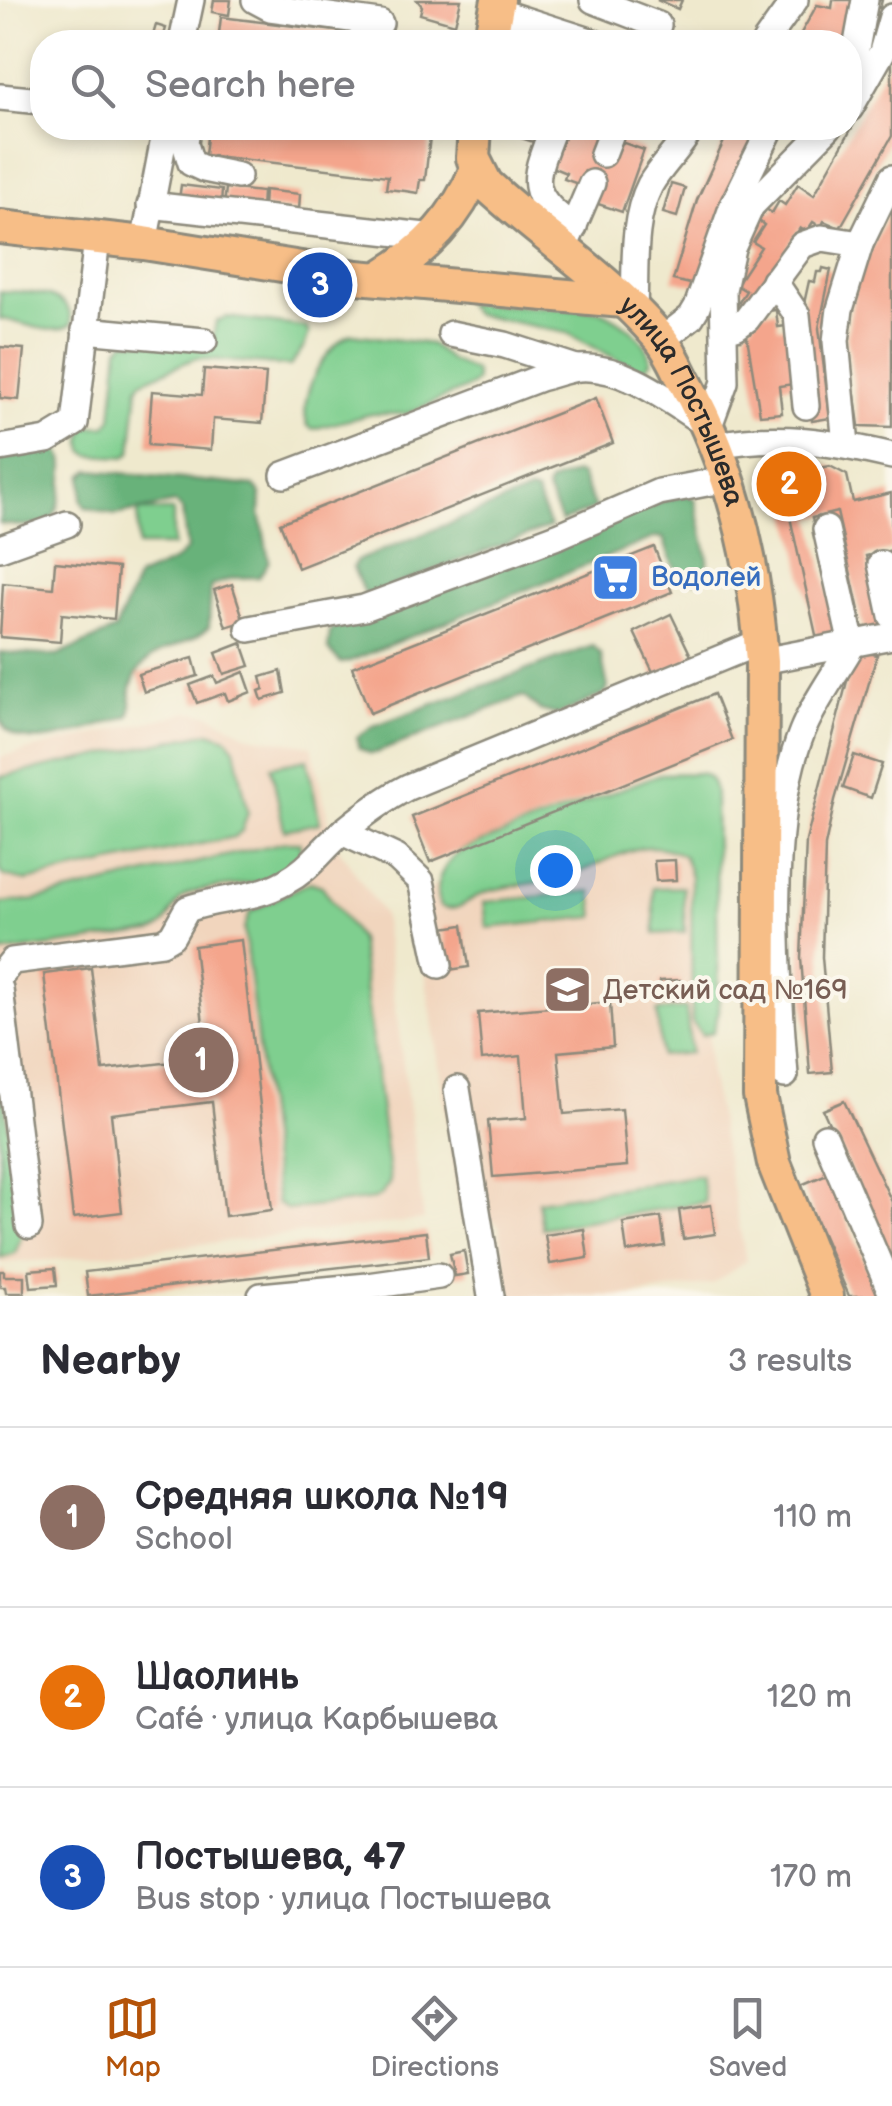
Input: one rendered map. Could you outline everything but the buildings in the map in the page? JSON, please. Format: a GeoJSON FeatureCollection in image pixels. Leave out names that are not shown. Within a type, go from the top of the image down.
{"type":"FeatureCollection","features":[{"type":"Feature","properties":{"kind":"main road"},"geometry":{"type":"LineString","coordinates":[[474,140],[477,169],[498,196],[568,237],[629,306]]}},
{"type":"Feature","properties":{"kind":"main road"},"geometry":{"type":"LineString","coordinates":[[381,277],[413,258],[434,237],[466,195],[477,169]]}},
{"type":"Feature","properties":{"kind":"main road","name":"улица Постышева"},"geometry":{"type":"LineString","coordinates":[[0,227],[144,243],[340,274],[629,306],[662,340],[713,435],[728,479],[761,651],[760,1096],[780,1180],[828,1296]]}},
{"type":"Feature","properties":{"kind":"street"},"geometry":{"type":"LineString","coordinates":[[185,30],[191,0]]}},
{"type":"Feature","properties":{"kind":"street"},"geometry":{"type":"LineString","coordinates":[[255,0],[270,8],[380,23]]}},
{"type":"Feature","properties":{"kind":"street"},"geometry":{"type":"LineString","coordinates":[[593,0],[658,25]]}},
{"type":"Feature","properties":{"kind":"street"},"geometry":{"type":"LineString","coordinates":[[774,30],[795,0]]}},
{"type":"Feature","properties":{"kind":"street"},"geometry":{"type":"LineString","coordinates":[[860,30],[865,0]]}},
{"type":"Feature","properties":{"kind":"street"},"geometry":{"type":"LineString","coordinates":[[862,87],[882,52],[892,17]]}},
{"type":"Feature","properties":{"kind":"street"},"geometry":{"type":"LineString","coordinates":[[495,18],[544,30]]}},
{"type":"Feature","properties":{"kind":"street"},"geometry":{"type":"LineString","coordinates":[[0,96],[30,100]]}},
{"type":"Feature","properties":{"kind":"street"},"geometry":{"type":"LineString","coordinates":[[144,243],[163,140]]}},
{"type":"Feature","properties":{"kind":"street"},"geometry":{"type":"LineString","coordinates":[[186,140],[191,164],[238,176]]}},
{"type":"Feature","properties":{"kind":"street"},"geometry":{"type":"LineString","coordinates":[[548,140],[538,168],[538,188],[568,237],[592,183]]}},
{"type":"Feature","properties":{"kind":"street"},"geometry":{"type":"LineString","coordinates":[[603,154],[608,140]]}},
{"type":"Feature","properties":{"kind":"street"},"geometry":{"type":"LineString","coordinates":[[629,306],[644,202],[651,185],[684,140]]}},
{"type":"Feature","properties":{"kind":"street"},"geometry":{"type":"LineString","coordinates":[[662,340],[697,308],[733,204],[765,140]]}},
{"type":"Feature","properties":{"kind":"street"},"geometry":{"type":"LineString","coordinates":[[713,435],[725,382],[726,273],[750,206],[816,140]]}},
{"type":"Feature","properties":{"kind":"street"},"geometry":{"type":"LineString","coordinates":[[846,445],[836,340],[840,309],[860,244],[892,178]]}},
{"type":"Feature","properties":{"kind":"street"},"geometry":{"type":"LineString","coordinates":[[150,204],[434,237]]}},
{"type":"Feature","properties":{"kind":"street"},"geometry":{"type":"LineString","coordinates":[[0,448],[47,440],[75,423],[97,239]]}},
{"type":"Feature","properties":{"kind":"street"},"geometry":{"type":"LineString","coordinates":[[724,328],[736,327],[747,319],[793,254],[812,240],[860,244]]}},
{"type":"Feature","properties":{"kind":"street"},"geometry":{"type":"LineString","coordinates":[[774,281],[797,315],[806,406]]}},
{"type":"Feature","properties":{"kind":"street"},"geometry":{"type":"LineString","coordinates":[[85,330],[204,341]]}},
{"type":"Feature","properties":{"kind":"street"},"geometry":{"type":"LineString","coordinates":[[450,334],[505,345],[642,384],[713,435],[846,445],[892,456]]}},
{"type":"Feature","properties":{"kind":"street"},"geometry":{"type":"LineString","coordinates":[[284,474],[540,378],[578,368]]}},
{"type":"Feature","properties":{"kind":"street"},"geometry":{"type":"LineString","coordinates":[[249,629],[364,608],[560,535],[659,492],[728,479]]}},
{"type":"Feature","properties":{"kind":"street"},"geometry":{"type":"LineString","coordinates":[[0,548],[67,524]]}},
{"type":"Feature","properties":{"kind":"street"},"geometry":{"type":"LineString","coordinates":[[784,1075],[779,834],[802,731],[852,645],[826,530]]}},
{"type":"Feature","properties":{"kind":"street"},"geometry":{"type":"LineString","coordinates":[[881,564],[892,616]]}},
{"type":"Feature","properties":{"kind":"street"},"geometry":{"type":"LineString","coordinates":[[0,976],[12,961],[162,942],[172,936],[187,909],[270,890],[318,859],[342,832],[389,797],[761,651],[852,645],[892,636]]}},
{"type":"Feature","properties":{"kind":"street"},"geometry":{"type":"LineString","coordinates":[[342,832],[398,858],[422,881],[439,965]]}},
{"type":"Feature","properties":{"kind":"street"},"geometry":{"type":"LineString","coordinates":[[0,989],[29,1226]]}},
{"type":"Feature","properties":{"kind":"street"},"geometry":{"type":"LineString","coordinates":[[457,1089],[491,1296]]}},
{"type":"Feature","properties":{"kind":"street"},"geometry":{"type":"LineString","coordinates":[[825,1138],[892,1294]]}},
{"type":"Feature","properties":{"kind":"street"},"geometry":{"type":"LineString","coordinates":[[261,1296],[439,1276]]}},
{"type":"Feature","properties":{"kind":"shaded area"},"geometry":{"type":"Polygon","coordinates":[[[189,712],[209,714],[249,736],[312,746],[333,840],[383,914],[424,1220],[0,1263],[0,757],[189,712]]]}},
{"type":"Feature","properties":{"kind":"shaded area","name":"Детский сад №169"},"geometry":{"type":"Polygon","coordinates":[[[706,820],[709,1068],[746,1261],[713,1284],[625,1296],[510,1296],[499,1225],[489,1218],[462,1221],[416,912],[434,885],[574,829],[706,820]]]}},
{"type":"Feature","properties":{"kind":"green space"},"geometry":{"type":"Polygon","coordinates":[[[0,291],[56,299],[70,313],[71,325],[54,330],[0,319],[0,291]]]}},
{"type":"Feature","properties":{"kind":"green space"},"geometry":{"type":"Polygon","coordinates":[[[465,303],[599,310],[639,337],[651,362],[645,369],[635,369],[567,333],[474,314],[465,303]]]}},
{"type":"Feature","properties":{"kind":"green space"},"geometry":{"type":"Polygon","coordinates":[[[227,317],[306,327],[309,333],[290,366],[196,358],[142,381],[131,452],[125,457],[89,455],[84,451],[86,427],[106,426],[112,418],[119,348],[125,341],[212,344],[216,321],[227,317]]]}},
{"type":"Feature","properties":{"kind":"green space"},"geometry":{"type":"Polygon","coordinates":[[[352,334],[431,344],[450,360],[475,371],[476,380],[471,386],[406,414],[372,414],[313,429],[305,414],[315,374],[332,349],[352,334]]]}},
{"type":"Feature","properties":{"kind":"green space"},"geometry":{"type":"Polygon","coordinates":[[[58,449],[64,471],[53,516],[39,525],[0,524],[0,459],[58,449]]]}},
{"type":"Feature","properties":{"kind":"green space"},"geometry":{"type":"Polygon","coordinates":[[[90,470],[254,486],[261,494],[260,513],[269,561],[259,577],[233,578],[211,586],[209,627],[146,662],[132,684],[129,716],[78,733],[21,738],[7,730],[0,716],[0,652],[57,656],[115,630],[138,577],[175,561],[187,549],[182,510],[176,503],[115,515],[85,507],[83,476],[90,470]]]}},
{"type":"Feature","properties":{"kind":"green space"},"geometry":{"type":"Polygon","coordinates":[[[575,473],[581,476],[595,508],[561,522],[546,488],[550,482],[575,473]]]}},
{"type":"Feature","properties":{"kind":"green space"},"geometry":{"type":"Polygon","coordinates":[[[530,491],[536,493],[550,527],[365,596],[353,567],[356,561],[530,491]]]}},
{"type":"Feature","properties":{"kind":"green space"},"geometry":{"type":"Polygon","coordinates":[[[687,495],[695,499],[708,559],[698,581],[678,574],[663,538],[656,537],[350,661],[341,663],[328,649],[330,632],[338,625],[561,543],[661,501],[687,495]]]}},
{"type":"Feature","properties":{"kind":"green space"},"geometry":{"type":"Polygon","coordinates":[[[138,511],[173,511],[173,546],[138,546],[138,511]]]}},
{"type":"Feature","properties":{"kind":"green space"},"geometry":{"type":"Polygon","coordinates":[[[593,646],[601,654],[608,688],[604,694],[558,715],[540,710],[523,696],[378,752],[371,754],[359,748],[357,737],[373,726],[593,646]]]}},
{"type":"Feature","properties":{"kind":"green space"},"geometry":{"type":"Polygon","coordinates":[[[210,732],[227,738],[235,748],[248,812],[242,831],[234,837],[26,881],[3,876],[0,777],[210,732]]]}},
{"type":"Feature","properties":{"kind":"green space"},"geometry":{"type":"Polygon","coordinates":[[[307,759],[320,823],[284,830],[271,766],[307,759]]]}},
{"type":"Feature","properties":{"kind":"green space"},"geometry":{"type":"Polygon","coordinates":[[[700,773],[711,780],[715,796],[719,1010],[713,1032],[702,1035],[692,1022],[691,876],[684,856],[667,849],[638,848],[566,877],[489,891],[454,908],[440,907],[437,890],[441,874],[464,849],[660,774],[700,773]]]}},
{"type":"Feature","properties":{"kind":"green space"},"geometry":{"type":"Polygon","coordinates":[[[285,842],[300,842],[299,859],[290,870],[274,878],[183,897],[163,925],[153,932],[0,953],[0,903],[35,900],[285,842]]]}},
{"type":"Feature","properties":{"kind":"green space"},"geometry":{"type":"Polygon","coordinates":[[[310,882],[322,886],[359,939],[390,1182],[374,1199],[288,1210],[277,1203],[244,929],[250,912],[310,882]]]}},
{"type":"Feature","properties":{"kind":"green space"},"geometry":{"type":"Polygon","coordinates":[[[683,887],[685,932],[655,934],[653,888],[683,887]]]}},
{"type":"Feature","properties":{"kind":"green space"},"geometry":{"type":"Polygon","coordinates":[[[592,891],[595,917],[487,928],[484,902],[592,891]]]}},
{"type":"Feature","properties":{"kind":"green space"},"geometry":{"type":"Polygon","coordinates":[[[686,1008],[691,1053],[661,1056],[657,1011],[686,1008]]]}},
{"type":"Feature","properties":{"kind":"green space"},"geometry":{"type":"Polygon","coordinates":[[[0,1063],[21,1238],[15,1253],[0,1258],[0,1063]]]}},
{"type":"Feature","properties":{"kind":"green space"},"geometry":{"type":"Polygon","coordinates":[[[701,1175],[705,1202],[542,1228],[538,1201],[701,1175]]]}},
{"type":"Feature","properties":{"kind":"place","name":"Постышева, 47"},"geometry":{"type":"Point","coordinates":[320,285]}},
{"type":"Feature","properties":{"kind":"place","name":"Шаолинь"},"geometry":{"type":"Point","coordinates":[789,484]}},
{"type":"Feature","properties":{"kind":"place","name":"Водолей"},"geometry":{"type":"Point","coordinates":[616,577]}},
{"type":"Feature","properties":{"kind":"place","name":"Детский сад №169"},"geometry":{"type":"Point","coordinates":[568,990]}},
{"type":"Feature","properties":{"kind":"place","name":"Средняя школа №19"},"geometry":{"type":"Point","coordinates":[201,1060]}}]}
